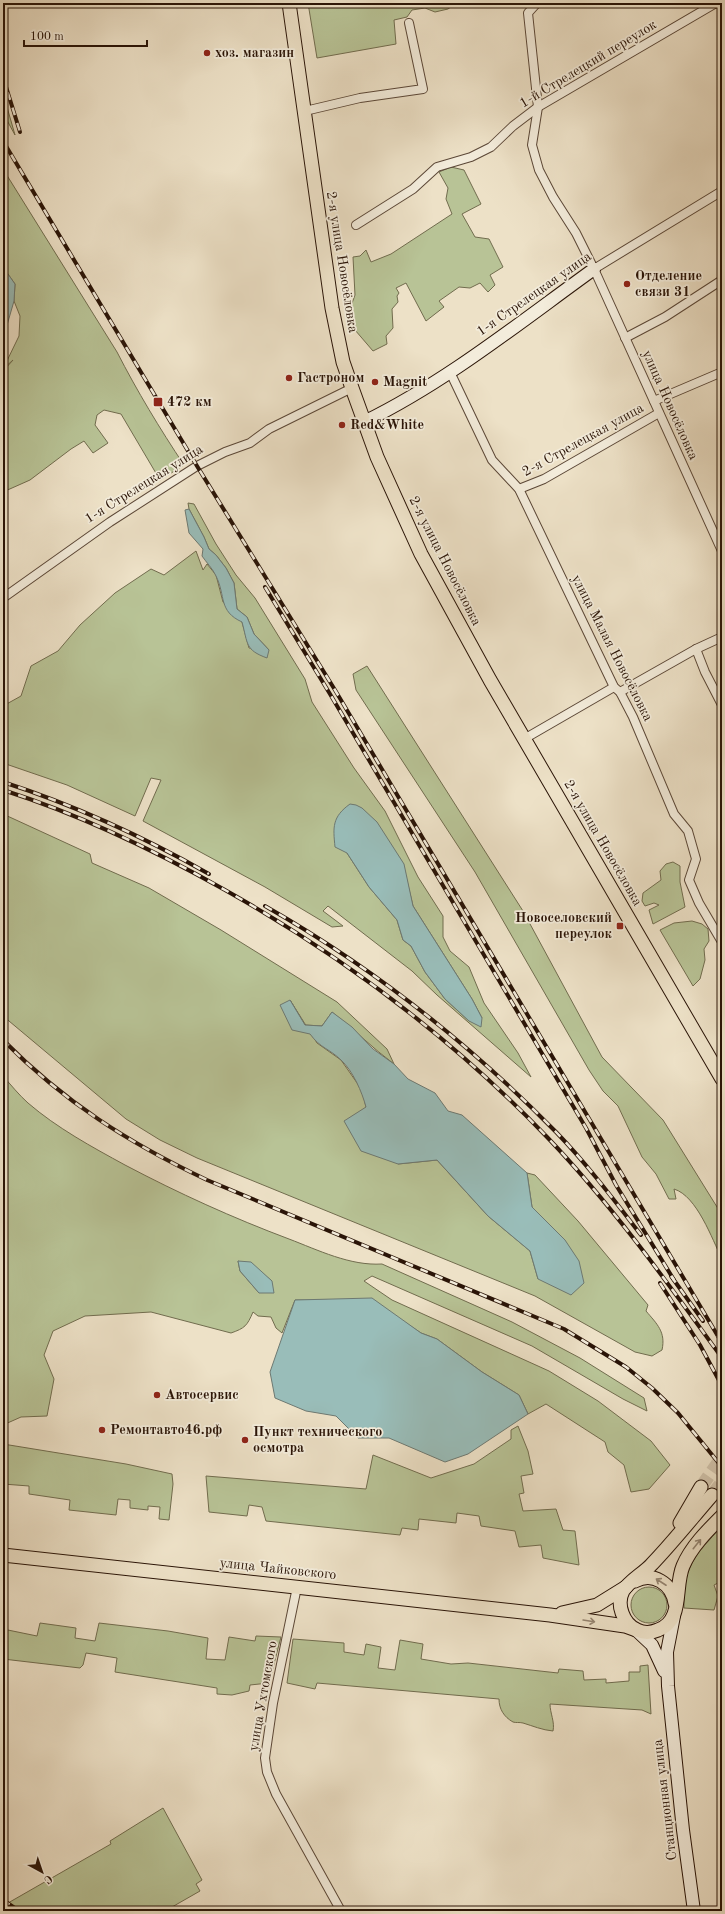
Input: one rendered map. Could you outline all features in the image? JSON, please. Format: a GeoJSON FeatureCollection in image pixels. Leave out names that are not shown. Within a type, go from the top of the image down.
{"type":"FeatureCollection","features":[{"type":"Feature","properties":{"kind":"main road","name":"2-я улица Новосёловка"},"geometry":{"type":"LineString","coordinates":[[289,3],[332,308],[343,362],[364,422],[391,490],[421,554],[490,680],[722,1079]]}},
{"type":"Feature","properties":{"kind":"main road","name":"1-я Стрелецкая улица"},"geometry":{"type":"LineString","coordinates":[[364,422],[389,410],[450,372],[594,269]]}},
{"type":"Feature","properties":{"kind":"main road"},"geometry":{"type":"LineString","coordinates":[[664,1550],[701,1487]]}},
{"type":"Feature","properties":{"kind":"main road"},"geometry":{"type":"LineString","coordinates":[[712,1495],[664,1550],[630,1584],[621,1598],[621,1612],[624,1618],[636,1630],[648,1632],[662,1629],[675,1611],[677,1589],[683,1566],[697,1543],[722,1516]]}},
{"type":"Feature","properties":{"kind":"main road","name":"улица Чайковского"},"geometry":{"type":"LineString","coordinates":[[3,1555],[550,1615],[626,1626],[636,1630]]}},
{"type":"Feature","properties":{"kind":"main road"},"geometry":{"type":"LineString","coordinates":[[630,1584],[641,1578],[649,1577],[662,1582],[672,1592],[675,1611]]}},
{"type":"Feature","properties":{"kind":"main road","name":"улица Чайковского"},"geometry":{"type":"LineString","coordinates":[[550,1615],[572,1612],[597,1605],[630,1584]]}},
{"type":"Feature","properties":{"kind":"main road","name":"Станционная улица"},"geometry":{"type":"LineString","coordinates":[[675,1611],[667,1652],[668,1686],[684,1836],[694,1911]]}},
{"type":"Feature","properties":{"kind":"main road","name":"Станционная улица"},"geometry":{"type":"LineString","coordinates":[[636,1630],[645,1637],[656,1650],[668,1686]]}},
{"type":"Feature","properties":{"kind":"street","name":"улица Новосёловка"},"geometry":{"type":"LineString","coordinates":[[537,3],[528,13],[538,107],[532,145],[539,170],[553,197],[576,233],[594,269],[722,551]]}},
{"type":"Feature","properties":{"kind":"street","name":"1-й Стрелецкий переулок"},"geometry":{"type":"LineString","coordinates":[[356,225],[414,189],[437,166],[470,157],[491,147],[538,107],[716,3]]}},
{"type":"Feature","properties":{"kind":"street"},"geometry":{"type":"LineString","coordinates":[[305,111],[360,98],[422,89],[409,23]]}},
{"type":"Feature","properties":{"kind":"street","name":"1-я Стрелецкая улица"},"geometry":{"type":"LineString","coordinates":[[594,269],[722,191]]}},
{"type":"Feature","properties":{"kind":"street"},"geometry":{"type":"LineString","coordinates":[[625,338],[665,317],[722,280]]}},
{"type":"Feature","properties":{"kind":"street","name":"улица Малая Новосёловка"},"geometry":{"type":"LineString","coordinates":[[450,372],[492,460],[519,489],[617,689],[633,717],[674,814],[688,831],[696,859],[689,880],[699,903],[722,942]]}},
{"type":"Feature","properties":{"kind":"street","name":"2-я Стрелецкая улица"},"geometry":{"type":"LineString","coordinates":[[654,401],[722,372]]}},
{"type":"Feature","properties":{"kind":"street","name":"1-я Стрелецкая улица"},"geometry":{"type":"LineString","coordinates":[[3,598],[110,522],[197,466],[225,452],[250,443],[269,429],[352,388]]}},
{"type":"Feature","properties":{"kind":"street","name":"2-я Стрелецкая улица"},"geometry":{"type":"LineString","coordinates":[[519,489],[544,479],[659,413]]}},
{"type":"Feature","properties":{"kind":"street"},"geometry":{"type":"LineString","coordinates":[[524,739],[617,689],[722,637]]}},
{"type":"Feature","properties":{"kind":"street"},"geometry":{"type":"LineString","coordinates":[[696,649],[705,672],[722,705]]}},
{"type":"Feature","properties":{"kind":"street","name":"улица Ухтомского"},"geometry":{"type":"LineString","coordinates":[[297,1587],[273,1703],[265,1758],[267,1772],[276,1794],[341,1911]]}},
{"type":"Feature","properties":{"kind":"green space"},"geometry":{"type":"Polygon","coordinates":[[[308,3],[456,3],[448,9],[435,12],[425,8],[412,10],[407,17],[394,20],[396,44],[317,58],[308,3]]]}},
{"type":"Feature","properties":{"kind":"green space"},"geometry":{"type":"Polygon","coordinates":[[[3,93],[15,135],[3,113],[3,93]]]}},
{"type":"Feature","properties":{"kind":"green space"},"geometry":{"type":"Polygon","coordinates":[[[451,167],[464,170],[481,204],[462,214],[475,237],[489,239],[503,267],[490,275],[495,285],[488,292],[480,283],[470,288],[459,287],[439,301],[444,307],[426,321],[406,283],[396,288],[399,293],[397,296],[398,302],[392,309],[393,328],[386,336],[387,344],[373,351],[355,330],[351,306],[355,295],[353,257],[360,256],[366,250],[371,262],[391,254],[452,214],[446,199],[448,188],[439,172],[451,167]]]}},
{"type":"Feature","properties":{"kind":"green space"},"geometry":{"type":"Polygon","coordinates":[[[3,169],[117,352],[149,410],[184,465],[160,480],[121,414],[104,410],[97,415],[95,425],[108,443],[93,453],[84,441],[30,480],[3,492],[3,394],[6,368],[13,360],[3,369],[19,336],[20,316],[14,301],[15,284],[3,267],[3,169]]]}},
{"type":"Feature","properties":{"kind":"green space"},"geometry":{"type":"Polygon","coordinates":[[[188,503],[194,504],[216,544],[236,575],[255,598],[305,679],[312,702],[354,768],[385,811],[418,877],[443,916],[443,937],[450,951],[469,967],[484,1003],[518,1053],[531,1077],[437,995],[412,971],[328,906],[323,911],[343,926],[332,927],[265,887],[143,821],[161,780],[151,778],[135,816],[67,785],[3,763],[3,706],[21,696],[31,666],[58,651],[80,625],[115,593],[151,569],[164,575],[196,551],[203,570],[207,564],[216,575],[223,602],[242,622],[249,648],[269,650],[254,634],[247,617],[237,609],[234,583],[226,568],[216,555],[209,549],[189,509],[188,503]],[[391,846],[347,853],[369,887],[397,920],[403,940],[411,946],[425,972],[445,999],[469,1021],[482,1018],[472,999],[413,906],[403,864],[391,846]]]}},
{"type":"Feature","properties":{"kind":"green space"},"geometry":{"type":"Polygon","coordinates":[[[367,666],[523,911],[602,1057],[663,1120],[722,1215],[722,1259],[703,1219],[690,1200],[682,1193],[674,1189],[676,1199],[669,1199],[656,1174],[642,1157],[618,1106],[603,1091],[589,1070],[475,872],[356,690],[353,674],[367,666]]]}},
{"type":"Feature","properties":{"kind":"green space"},"geometry":{"type":"Polygon","coordinates":[[[3,814],[90,854],[92,863],[149,888],[221,930],[337,1002],[387,1049],[394,1064],[332,1012],[322,1026],[306,1025],[317,1043],[341,1060],[362,1090],[366,1107],[398,1164],[437,1160],[488,1216],[530,1251],[538,1279],[565,1240],[532,1207],[527,1173],[535,1175],[578,1221],[648,1305],[646,1311],[657,1324],[662,1333],[662,1350],[652,1356],[635,1352],[535,1296],[197,1158],[160,1140],[126,1119],[3,1016],[3,814]]]}},
{"type":"Feature","properties":{"kind":"green space"},"geometry":{"type":"Polygon","coordinates":[[[673,862],[680,866],[680,882],[685,907],[653,924],[649,910],[659,905],[654,903],[645,906],[642,901],[643,893],[661,880],[660,871],[666,864],[673,862]]]}},
{"type":"Feature","properties":{"kind":"green space"},"geometry":{"type":"Polygon","coordinates":[[[692,921],[702,924],[708,929],[709,941],[704,949],[705,960],[700,979],[693,986],[660,930],[674,923],[692,921]]]}},
{"type":"Feature","properties":{"kind":"green space"},"geometry":{"type":"Polygon","coordinates":[[[3,1076],[28,1103],[63,1129],[87,1144],[165,1185],[226,1214],[323,1252],[346,1260],[370,1264],[382,1264],[512,1322],[580,1358],[644,1398],[647,1411],[623,1399],[532,1346],[372,1276],[364,1281],[392,1300],[549,1371],[598,1401],[651,1441],[670,1465],[649,1489],[631,1492],[624,1465],[608,1452],[605,1442],[546,1404],[528,1414],[519,1395],[482,1372],[437,1339],[421,1333],[406,1323],[327,1300],[295,1300],[282,1333],[276,1328],[271,1317],[258,1316],[253,1312],[245,1326],[240,1330],[231,1333],[151,1312],[85,1316],[53,1331],[44,1355],[54,1379],[47,1416],[21,1417],[3,1425],[3,1076]],[[238,1261],[240,1271],[259,1293],[272,1281],[263,1274],[238,1261]]]}},
{"type":"Feature","properties":{"kind":"green space"},"geometry":{"type":"Polygon","coordinates":[[[518,1426],[528,1451],[533,1474],[521,1476],[524,1493],[519,1494],[523,1511],[556,1509],[563,1530],[575,1531],[579,1565],[543,1558],[541,1545],[519,1547],[515,1531],[481,1526],[479,1516],[457,1513],[456,1523],[419,1519],[418,1530],[402,1528],[400,1535],[266,1521],[262,1507],[249,1505],[247,1516],[209,1512],[206,1476],[366,1489],[373,1455],[431,1478],[474,1464],[511,1439],[511,1430],[518,1426]]]}},
{"type":"Feature","properties":{"kind":"green space"},"geometry":{"type":"Polygon","coordinates":[[[3,1444],[126,1464],[172,1474],[173,1484],[169,1520],[159,1519],[160,1507],[148,1506],[148,1510],[130,1508],[130,1500],[118,1499],[116,1515],[69,1510],[70,1500],[29,1494],[29,1486],[3,1484],[3,1444]]]}},
{"type":"Feature","properties":{"kind":"green space"},"geometry":{"type":"Polygon","coordinates":[[[722,1526],[722,1581],[714,1585],[718,1596],[714,1610],[684,1608],[686,1581],[692,1562],[722,1526]]]}},
{"type":"Feature","properties":{"kind":"green space"},"geometry":{"type":"Polygon","coordinates":[[[653,1587],[662,1592],[666,1598],[666,1612],[662,1618],[653,1623],[645,1623],[636,1618],[632,1612],[631,1601],[636,1592],[642,1588],[653,1587]]]}},
{"type":"Feature","properties":{"kind":"green space"},"geometry":{"type":"Polygon","coordinates":[[[40,1623],[76,1628],[75,1638],[95,1641],[99,1623],[168,1631],[208,1638],[206,1659],[225,1660],[229,1637],[255,1641],[256,1636],[281,1637],[269,1683],[250,1685],[249,1691],[232,1695],[217,1694],[217,1688],[115,1672],[117,1658],[86,1653],[83,1665],[80,1668],[3,1659],[3,1629],[37,1636],[40,1623]]]}},
{"type":"Feature","properties":{"kind":"green space"},"geometry":{"type":"Polygon","coordinates":[[[293,1639],[344,1643],[344,1652],[364,1655],[366,1644],[381,1647],[378,1668],[395,1670],[400,1640],[423,1644],[421,1659],[451,1664],[468,1663],[558,1673],[559,1669],[583,1671],[584,1680],[606,1679],[606,1683],[629,1681],[629,1672],[640,1672],[640,1666],[648,1665],[651,1714],[642,1710],[550,1704],[553,1731],[523,1723],[513,1722],[507,1718],[503,1712],[499,1699],[317,1683],[315,1689],[287,1683],[293,1639]]]}},
{"type":"Feature","properties":{"kind":"green space"},"geometry":{"type":"Polygon","coordinates":[[[163,1808],[202,1880],[196,1884],[200,1891],[165,1911],[3,1911],[8,1903],[111,1844],[110,1841],[163,1808]]]}},
{"type":"Feature","properties":{"kind":"water"},"geometry":{"type":"Polygon","coordinates":[[[3,267],[15,284],[14,301],[3,339],[3,267]]]}},
{"type":"Feature","properties":{"kind":"water"},"geometry":{"type":"Polygon","coordinates":[[[189,509],[209,549],[216,555],[226,568],[234,583],[237,609],[247,617],[254,634],[269,650],[267,658],[251,649],[248,645],[242,622],[234,618],[226,608],[216,576],[202,556],[203,549],[189,533],[185,510],[189,509]]]}},
{"type":"Feature","properties":{"kind":"water"},"geometry":{"type":"Polygon","coordinates":[[[350,804],[362,808],[377,822],[404,864],[413,906],[472,999],[482,1018],[481,1027],[469,1021],[445,999],[425,972],[411,946],[403,940],[397,920],[369,887],[347,853],[335,847],[335,823],[340,813],[350,804]]]}},
{"type":"Feature","properties":{"kind":"water"},"geometry":{"type":"Polygon","coordinates":[[[290,1000],[305,1025],[322,1026],[332,1012],[352,1027],[373,1049],[394,1064],[408,1079],[435,1093],[448,1111],[462,1115],[527,1173],[532,1207],[565,1240],[579,1261],[584,1283],[571,1295],[538,1279],[530,1251],[488,1216],[437,1160],[398,1164],[361,1151],[344,1121],[366,1107],[356,1082],[341,1060],[321,1045],[310,1034],[292,1030],[280,1005],[290,1000]]]}},
{"type":"Feature","properties":{"kind":"water"},"geometry":{"type":"Polygon","coordinates":[[[238,1261],[251,1262],[272,1281],[274,1293],[259,1293],[240,1271],[238,1261]]]}},
{"type":"Feature","properties":{"kind":"water"},"geometry":{"type":"Polygon","coordinates":[[[372,1298],[421,1333],[437,1339],[482,1372],[519,1395],[528,1414],[468,1454],[445,1462],[389,1438],[358,1438],[336,1416],[306,1411],[275,1398],[270,1372],[295,1300],[372,1298]]]}},
{"type":"Feature","properties":{"kind":"tunnel"},"geometry":{"type":"LineString","coordinates":[[701,1487],[722,1457]]}},
{"type":"Feature","properties":{"kind":"tunnel"},"geometry":{"type":"LineString","coordinates":[[712,1495],[722,1482]]}},
{"type":"Feature","properties":{"kind":"railway"},"geometry":{"type":"LineString","coordinates":[[3,77],[20,132]]}},
{"type":"Feature","properties":{"kind":"railway"},"geometry":{"type":"LineString","coordinates":[[3,141],[197,466],[335,690],[722,1343]]}},
{"type":"Feature","properties":{"kind":"railway"},"geometry":{"type":"LineString","coordinates":[[265,587],[330,694],[586,1128],[616,1185],[674,1280]]}},
{"type":"Feature","properties":{"kind":"railway"},"geometry":{"type":"LineString","coordinates":[[3,782],[82,811],[159,847],[209,874]]}},
{"type":"Feature","properties":{"kind":"railway"},"geometry":{"type":"LineString","coordinates":[[3,790],[61,811],[117,834],[225,890],[312,943],[354,972],[435,1033],[474,1066],[511,1101],[571,1163],[638,1244],[722,1358]]}},
{"type":"Feature","properties":{"kind":"railway"},"geometry":{"type":"LineString","coordinates":[[265,906],[344,955],[381,981],[418,1009],[489,1068],[556,1132],[579,1157],[641,1235]]}},
{"type":"Feature","properties":{"kind":"railway"},"geometry":{"type":"LineString","coordinates":[[3,1040],[50,1083],[74,1102],[124,1136],[178,1166],[207,1180],[564,1329],[626,1367],[652,1388],[678,1413],[722,1467]]}},
{"type":"Feature","properties":{"kind":"railway"},"geometry":{"type":"LineString","coordinates":[[671,1276],[703,1321]]}},
{"type":"Feature","properties":{"kind":"railway"},"geometry":{"type":"LineString","coordinates":[[660,1283],[700,1345],[722,1386]]}},
{"type":"Feature","properties":{"kind":"railway"},"geometry":{"type":"LineString","coordinates":[[3,1900],[19,1911]]}},
{"type":"Feature","properties":{"kind":"railway"},"geometry":{"type":"LineString","coordinates":[[3,1908],[7,1911]]}},
{"type":"Feature","properties":{"kind":"place","name":"хоз. магазин"},"geometry":{"type":"Point","coordinates":[207,53]}},
{"type":"Feature","properties":{"kind":"place","name":"Отделение связи 31"},"geometry":{"type":"Point","coordinates":[627,284]}},
{"type":"Feature","properties":{"kind":"place","name":"Гастроном"},"geometry":{"type":"Point","coordinates":[289,378]}},
{"type":"Feature","properties":{"kind":"place","name":"Magnit"},"geometry":{"type":"Point","coordinates":[375,382]}},
{"type":"Feature","properties":{"kind":"place","name":"472 км"},"geometry":{"type":"Point","coordinates":[158,402]}},
{"type":"Feature","properties":{"kind":"place","name":"Red&White"},"geometry":{"type":"Point","coordinates":[342,425]}},
{"type":"Feature","properties":{"kind":"place","name":"Новоселовский переулок"},"geometry":{"type":"Point","coordinates":[620,926]}},
{"type":"Feature","properties":{"kind":"place","name":"Автосервис"},"geometry":{"type":"Point","coordinates":[157,1395]}},
{"type":"Feature","properties":{"kind":"place","name":"Ремонтавто46.рф"},"geometry":{"type":"Point","coordinates":[102,1430]}},
{"type":"Feature","properties":{"kind":"place","name":"Пункт технического осмотра"},"geometry":{"type":"Point","coordinates":[245,1440]}}]}
